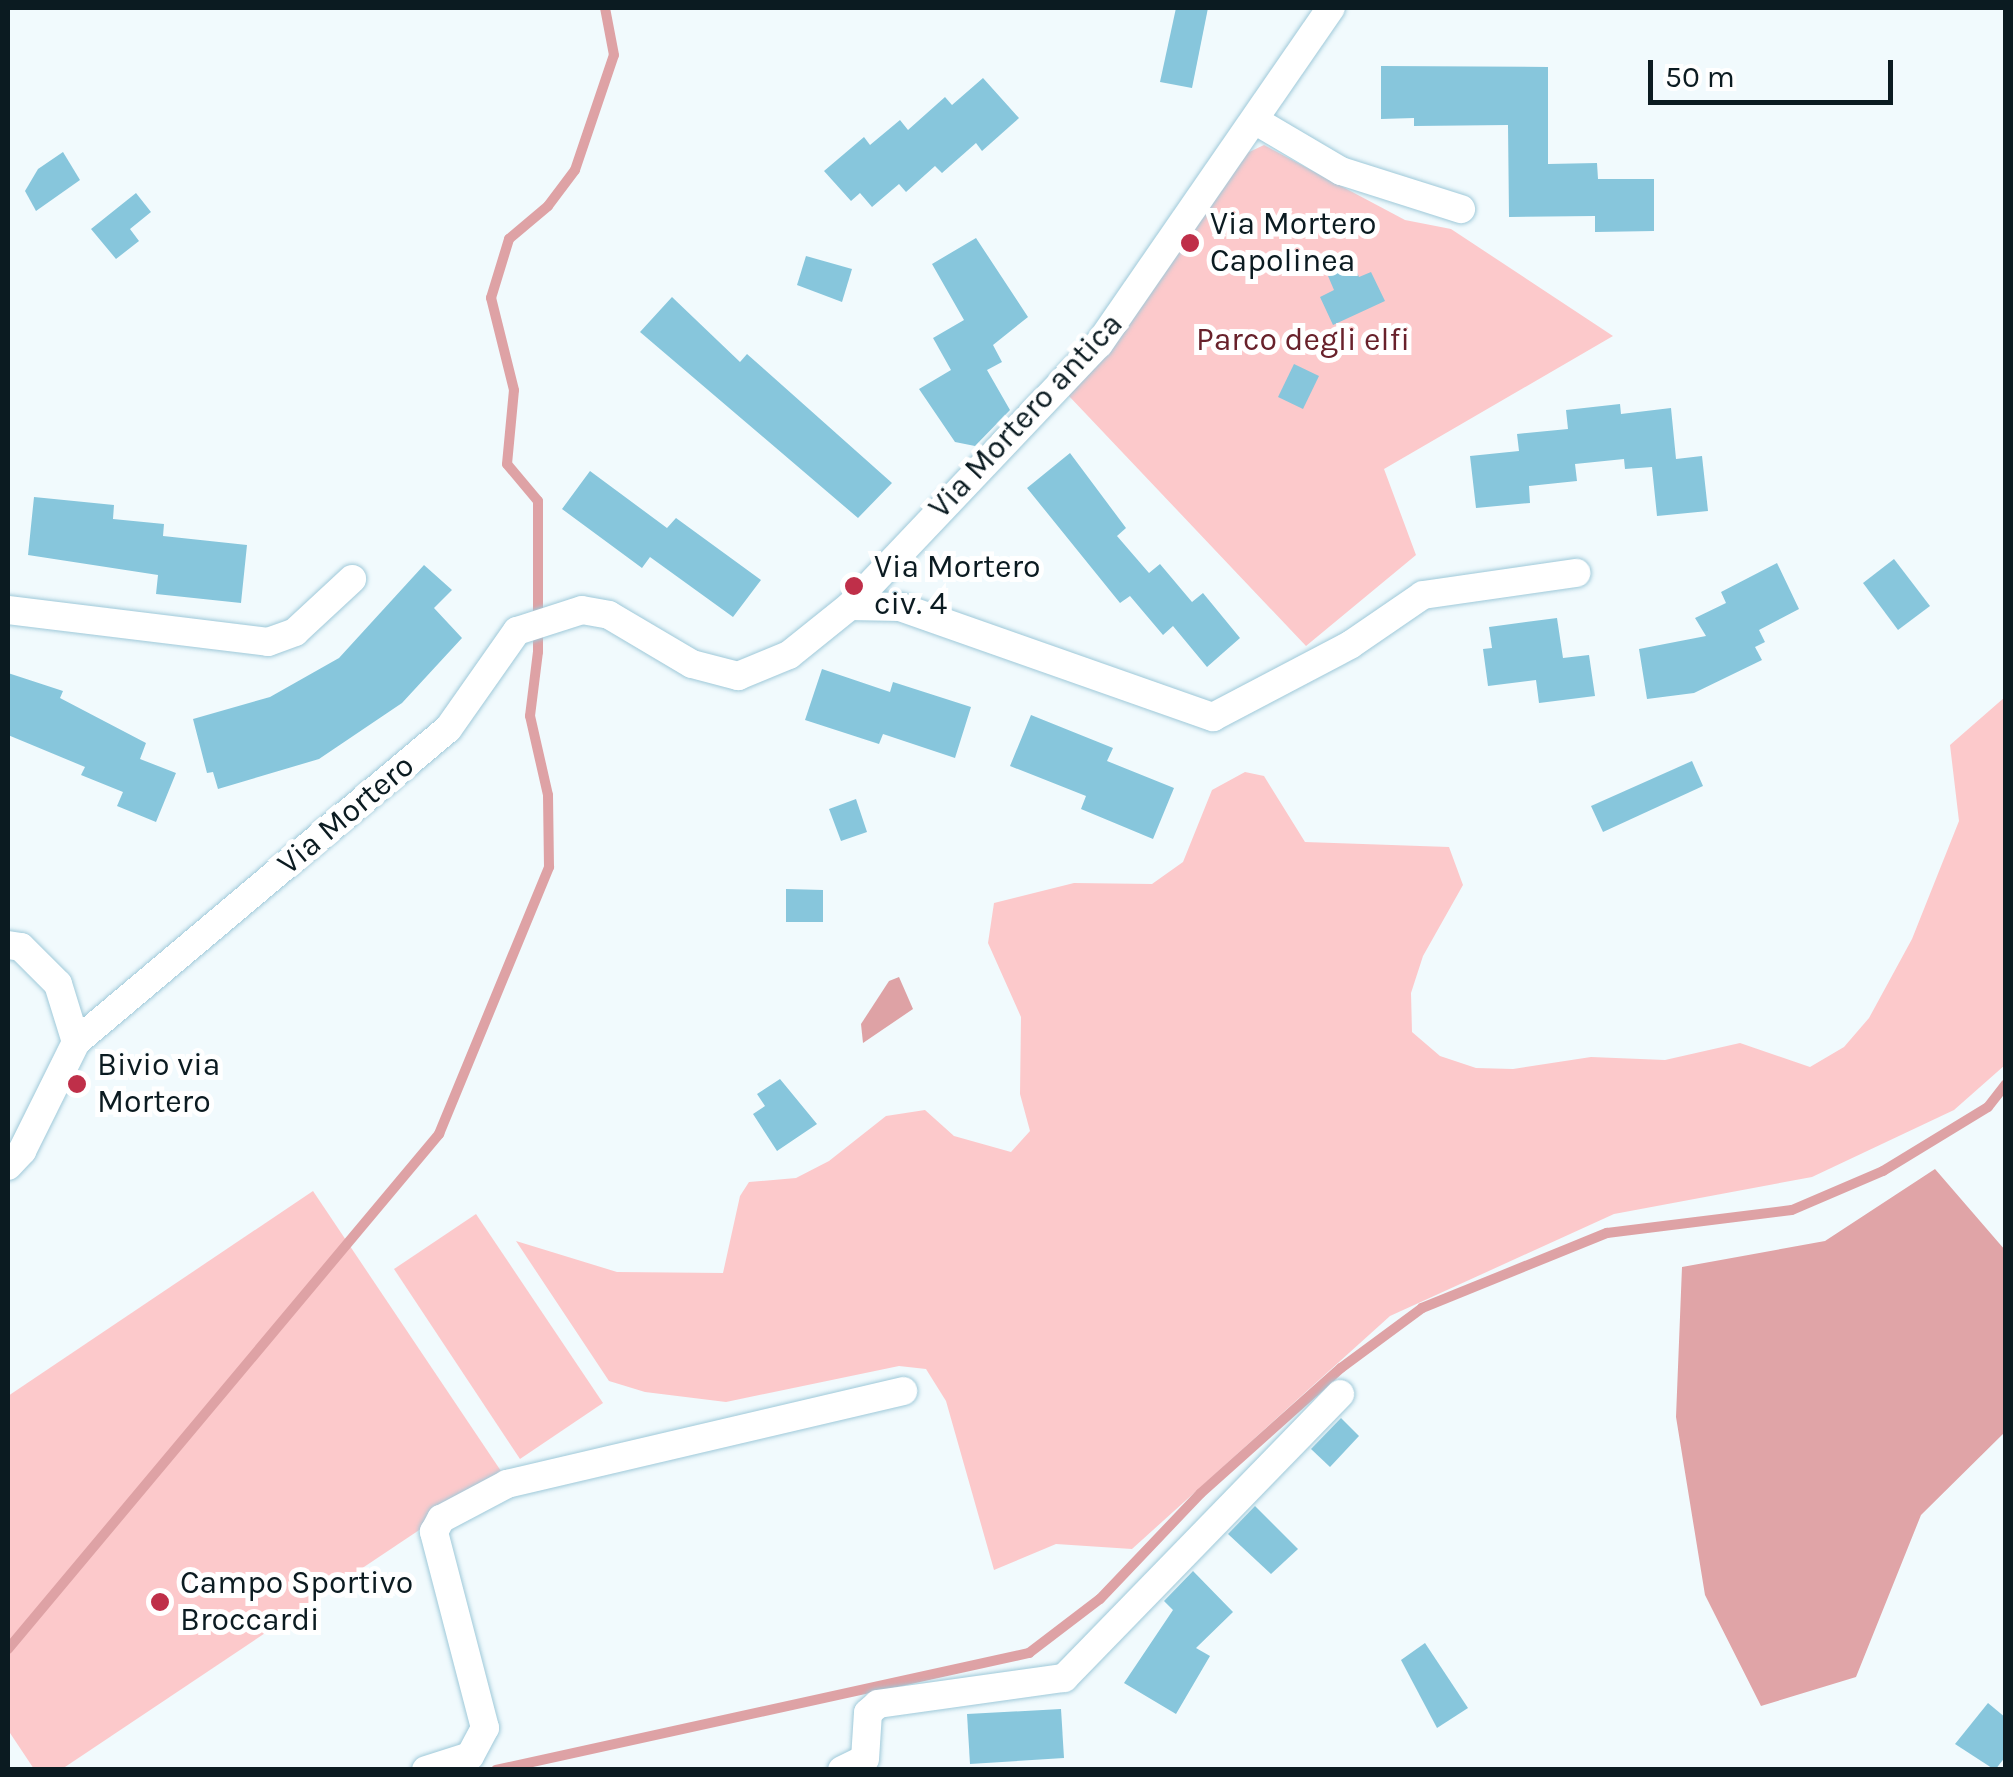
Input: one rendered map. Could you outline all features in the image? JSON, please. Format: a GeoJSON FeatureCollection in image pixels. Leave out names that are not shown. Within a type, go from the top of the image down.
{"type":"FeatureCollection","features":[{"type":"Feature","properties":{"kind":"street","name":"Via Mortero antica"},"geometry":{"type":"LineString","coordinates":[[738,676],[789,654],[850,606],[1099,344],[1331,8]]}},
{"type":"Feature","properties":{"kind":"street"},"geometry":{"type":"LineString","coordinates":[[1256,121],[1341,171],[1461,210]]}},
{"type":"Feature","properties":{"kind":"street"},"geometry":{"type":"LineString","coordinates":[[850,606],[900,607],[1213,716],[1335,654],[1424,596],[1576,573]]}},
{"type":"Feature","properties":{"kind":"street"},"geometry":{"type":"LineString","coordinates":[[8,610],[268,642],[296,632],[352,580]]}},
{"type":"Feature","properties":{"kind":"street","name":"Via Mortero"},"geometry":{"type":"LineString","coordinates":[[8,1166],[22,1151],[76,1042],[448,728],[488,664],[534,621],[582,610],[609,614],[692,664],[738,676]]}},
{"type":"Feature","properties":{"kind":"street"},"geometry":{"type":"LineString","coordinates":[[8,945],[21,947],[58,984],[76,1042]]}},
{"type":"Feature","properties":{"kind":"street"},"geometry":{"type":"LineString","coordinates":[[426,1770],[470,1756],[484,1728],[434,1532],[441,1519],[507,1484],[903,1391]]}},
{"type":"Feature","properties":{"kind":"street"},"geometry":{"type":"LineString","coordinates":[[842,1770],[865,1758],[868,1714],[878,1704],[1064,1678],[1340,1394]]}},
{"type":"Feature","properties":{"kind":"green space","name":"Parco degli elfi"},"geometry":{"type":"Polygon","coordinates":[[[1264,145],[1405,220],[1451,229],[1613,336],[1384,469],[1416,555],[1306,646],[1068,395],[1245,154],[1264,145]]]}},
{"type":"Feature","properties":{"kind":"green space"},"geometry":{"type":"Polygon","coordinates":[[[2005,697],[2005,1065],[1954,1110],[1812,1177],[1614,1214],[1390,1316],[1132,1549],[1056,1544],[994,1570],[946,1401],[926,1369],[899,1366],[726,1402],[645,1392],[609,1381],[516,1241],[617,1272],[723,1273],[740,1196],[749,1182],[796,1178],[829,1161],[886,1116],[925,1110],[954,1136],[1011,1152],[1030,1131],[1020,1094],[1021,1017],[988,943],[994,903],[1074,883],[1152,884],[1183,862],[1212,790],[1245,772],[1264,776],[1305,842],[1449,847],[1463,885],[1423,956],[1411,993],[1412,1032],[1440,1056],[1476,1068],[1513,1069],[1591,1057],[1665,1060],[1740,1043],[1810,1067],[1844,1047],[1869,1018],[1912,939],[1959,821],[1950,745],[2005,697]]]}},
{"type":"Feature","properties":{"kind":"green space","name":"Campo Sportivo Broccardi"},"geometry":{"type":"Polygon","coordinates":[[[313,1191],[503,1474],[62,1769],[34,1769],[8,1730],[8,1396],[313,1191]]]}},
{"type":"Feature","properties":{"kind":"green space"},"geometry":{"type":"Polygon","coordinates":[[[476,1214],[603,1403],[520,1459],[394,1269],[476,1214]]]}},
{"type":"Feature","properties":{"kind":"shaded area"},"geometry":{"type":"Polygon","coordinates":[[[899,977],[913,1009],[863,1043],[861,1024],[889,981],[899,977]]]}},
{"type":"Feature","properties":{"kind":"shaded area"},"geometry":{"type":"Polygon","coordinates":[[[1935,1169],[2005,1250],[2005,1432],[1921,1515],[1856,1677],[1761,1706],[1705,1595],[1676,1417],[1682,1267],[1825,1241],[1935,1169]]]}},
{"type":"Feature","properties":{"kind":"building"},"geometry":{"type":"Polygon","coordinates":[[[1176,8],[1208,8],[1192,88],[1160,82],[1176,8]]]}},
{"type":"Feature","properties":{"kind":"building"},"geometry":{"type":"Polygon","coordinates":[[[1381,66],[1548,67],[1548,164],[1597,163],[1598,179],[1654,179],[1654,231],[1595,232],[1595,216],[1509,217],[1508,125],[1414,126],[1414,118],[1381,119],[1381,66]]]}},
{"type":"Feature","properties":{"kind":"building"},"geometry":{"type":"Polygon","coordinates":[[[983,78],[1019,118],[982,151],[976,143],[942,173],[935,166],[906,192],[899,184],[872,207],[860,193],[851,201],[824,171],[864,137],[870,145],[900,120],[908,130],[945,97],[952,105],[983,78]]]}},
{"type":"Feature","properties":{"kind":"building"},"geometry":{"type":"Polygon","coordinates":[[[63,152],[80,180],[36,211],[25,191],[38,169],[63,152]]]}},
{"type":"Feature","properties":{"kind":"building"},"geometry":{"type":"Polygon","coordinates":[[[136,193],[151,212],[130,229],[139,241],[116,259],[91,229],[136,193]]]}},
{"type":"Feature","properties":{"kind":"building"},"geometry":{"type":"Polygon","coordinates":[[[976,238],[1028,317],[993,345],[1002,362],[987,370],[1010,410],[975,446],[955,442],[919,389],[951,370],[933,338],[964,320],[932,264],[976,238]]]}},
{"type":"Feature","properties":{"kind":"building"},"geometry":{"type":"Polygon","coordinates":[[[806,256],[852,269],[842,302],[797,285],[806,256]]]}},
{"type":"Feature","properties":{"kind":"building"},"geometry":{"type":"Polygon","coordinates":[[[1354,265],[1359,277],[1371,272],[1385,301],[1333,325],[1320,297],[1334,290],[1328,276],[1354,265]]]}},
{"type":"Feature","properties":{"kind":"building"},"geometry":{"type":"Polygon","coordinates":[[[672,297],[740,362],[747,354],[892,483],[858,518],[640,332],[672,297]]]}},
{"type":"Feature","properties":{"kind":"building"},"geometry":{"type":"Polygon","coordinates":[[[1294,364],[1319,376],[1303,409],[1278,397],[1294,364]]]}},
{"type":"Feature","properties":{"kind":"building"},"geometry":{"type":"Polygon","coordinates":[[[1620,404],[1621,414],[1671,408],[1676,459],[1702,456],[1708,511],[1657,516],[1652,467],[1625,469],[1624,459],[1575,464],[1577,481],[1529,486],[1530,503],[1476,508],[1470,456],[1519,451],[1517,434],[1568,429],[1566,410],[1620,404]]]}},
{"type":"Feature","properties":{"kind":"building"},"geometry":{"type":"Polygon","coordinates":[[[1070,453],[1126,528],[1117,536],[1149,573],[1160,564],[1192,602],[1203,593],[1240,638],[1207,667],[1173,626],[1163,635],[1130,596],[1120,603],[1027,488],[1070,453]]]}},
{"type":"Feature","properties":{"kind":"building"},"geometry":{"type":"Polygon","coordinates":[[[590,471],[667,528],[676,518],[761,580],[733,617],[650,557],[642,568],[562,509],[590,471]]]}},
{"type":"Feature","properties":{"kind":"building"},"geometry":{"type":"Polygon","coordinates":[[[34,497],[114,505],[113,519],[164,524],[163,536],[247,545],[241,603],[156,594],[158,575],[28,555],[34,497]]]}},
{"type":"Feature","properties":{"kind":"building"},"geometry":{"type":"Polygon","coordinates":[[[1894,559],[1930,606],[1898,630],[1863,583],[1894,559]]]}},
{"type":"Feature","properties":{"kind":"building"},"geometry":{"type":"Polygon","coordinates":[[[1777,563],[1799,609],[1759,630],[1765,642],[1755,647],[1762,660],[1694,693],[1647,699],[1639,649],[1706,636],[1695,618],[1726,603],[1721,592],[1777,563]]]}},
{"type":"Feature","properties":{"kind":"building"},"geometry":{"type":"Polygon","coordinates":[[[424,565],[452,590],[434,608],[462,638],[402,703],[319,759],[218,789],[213,772],[207,773],[193,719],[270,697],[339,658],[424,565]]]}},
{"type":"Feature","properties":{"kind":"building"},"geometry":{"type":"Polygon","coordinates":[[[1557,618],[1563,658],[1589,655],[1595,696],[1539,703],[1536,680],[1488,686],[1483,649],[1492,648],[1489,627],[1557,618]]]}},
{"type":"Feature","properties":{"kind":"building"},"geometry":{"type":"Polygon","coordinates":[[[822,669],[890,692],[893,682],[971,707],[955,758],[883,734],[879,744],[805,720],[822,669]]]}},
{"type":"Feature","properties":{"kind":"building"},"geometry":{"type":"Polygon","coordinates":[[[8,673],[63,691],[60,698],[146,743],[140,759],[176,773],[156,822],[117,806],[123,792],[81,775],[85,767],[8,735],[8,673]]]}},
{"type":"Feature","properties":{"kind":"building"},"geometry":{"type":"Polygon","coordinates":[[[1031,715],[1113,748],[1107,761],[1174,788],[1153,839],[1081,809],[1086,796],[1010,766],[1031,715]]]}},
{"type":"Feature","properties":{"kind":"building"},"geometry":{"type":"Polygon","coordinates":[[[1692,761],[1703,786],[1603,832],[1591,806],[1692,761]]]}},
{"type":"Feature","properties":{"kind":"building"},"geometry":{"type":"Polygon","coordinates":[[[856,799],[867,832],[841,841],[829,809],[856,799]]]}},
{"type":"Feature","properties":{"kind":"building"},"geometry":{"type":"Polygon","coordinates":[[[786,889],[823,890],[823,922],[786,922],[786,889]]]}},
{"type":"Feature","properties":{"kind":"building"},"geometry":{"type":"Polygon","coordinates":[[[780,1079],[817,1124],[777,1151],[753,1114],[765,1106],[757,1094],[780,1079]]]}},
{"type":"Feature","properties":{"kind":"building"},"geometry":{"type":"Polygon","coordinates":[[[1341,1418],[1359,1436],[1330,1467],[1311,1449],[1341,1418]]]}},
{"type":"Feature","properties":{"kind":"building"},"geometry":{"type":"Polygon","coordinates":[[[1255,1506],[1298,1549],[1271,1574],[1228,1534],[1255,1506]]]}},
{"type":"Feature","properties":{"kind":"building"},"geometry":{"type":"Polygon","coordinates":[[[1193,1571],[1233,1612],[1196,1648],[1210,1656],[1176,1714],[1124,1683],[1173,1610],[1164,1601],[1193,1571]]]}},
{"type":"Feature","properties":{"kind":"building"},"geometry":{"type":"Polygon","coordinates":[[[1425,1643],[1468,1708],[1437,1728],[1401,1660],[1425,1643]]]}},
{"type":"Feature","properties":{"kind":"building"},"geometry":{"type":"Polygon","coordinates":[[[1988,1703],[2006,1718],[2006,1756],[1995,1770],[1955,1744],[1988,1703]]]}},
{"type":"Feature","properties":{"kind":"building"},"geometry":{"type":"Polygon","coordinates":[[[1061,1709],[1064,1758],[970,1764],[967,1714],[1061,1709]]]}},
{"type":"Feature","properties":{"kind":"waterway"},"geometry":{"type":"LineString","coordinates":[[8,1649],[439,1134],[549,867],[548,795],[530,716],[538,652],[538,501],[507,464],[514,390],[491,298],[509,239],[548,206],[575,170],[614,55],[605,8]]}},
{"type":"Feature","properties":{"kind":"waterway"},"geometry":{"type":"LineString","coordinates":[[496,1770],[1029,1653],[1100,1599],[1201,1493],[1341,1368],[1422,1308],[1607,1233],[1792,1210],[1883,1171],[1988,1107],[2006,1084]]}},
{"type":"Feature","properties":{"kind":"place","name":"Via Mortero Capolinea"},"geometry":{"type":"Point","coordinates":[1190,243]}},
{"type":"Feature","properties":{"kind":"place","name":"Via Mortero civ. 4"},"geometry":{"type":"Point","coordinates":[854,586]}},
{"type":"Feature","properties":{"kind":"place","name":"Bivio via Mortero"},"geometry":{"type":"Point","coordinates":[77,1084]}},
{"type":"Feature","properties":{"kind":"place","name":"Campo Sportivo Broccardi"},"geometry":{"type":"Point","coordinates":[160,1602]}}]}
